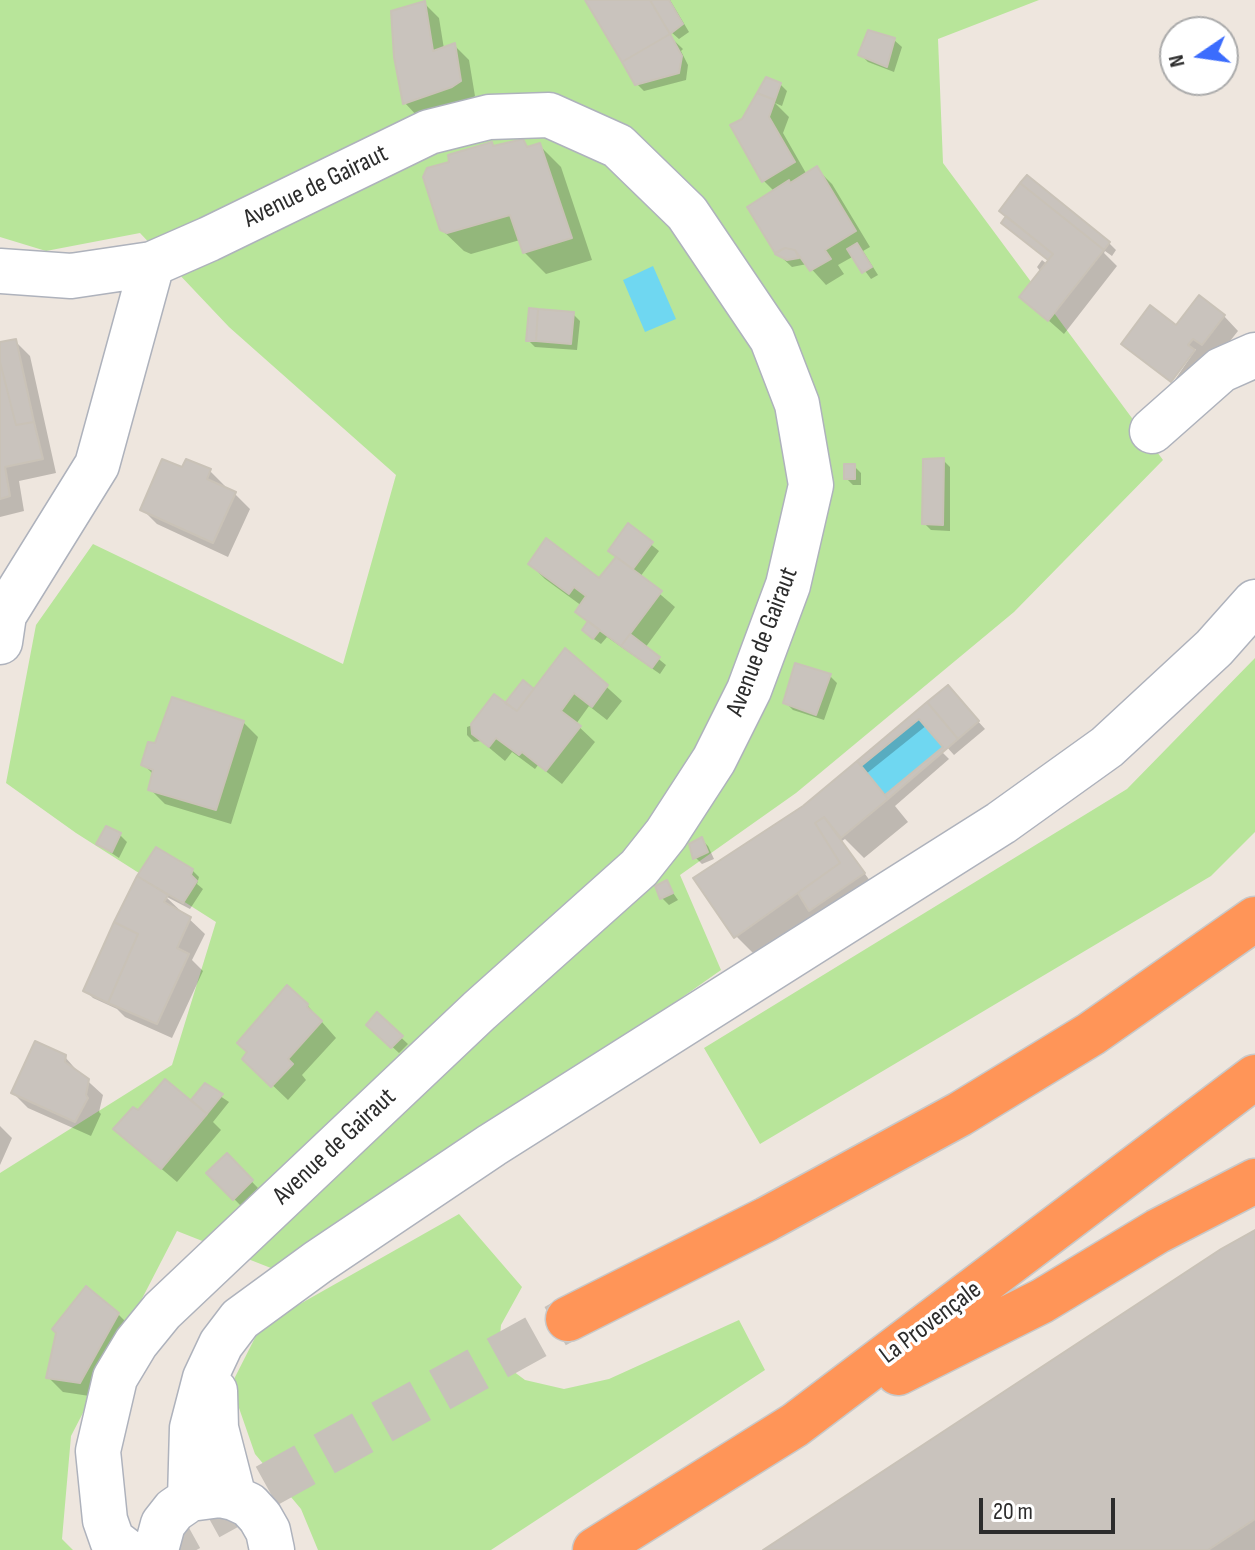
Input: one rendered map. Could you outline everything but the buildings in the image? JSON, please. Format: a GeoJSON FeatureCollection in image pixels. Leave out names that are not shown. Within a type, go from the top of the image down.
{"type":"FeatureCollection","features":[{"type":"Feature","properties":{"kind":"highway"},"geometry":{"type":"LineString","coordinates":[[568,1319],[767,1219],[960,1114],[1091,1034],[1255,919]]}},
{"type":"Feature","properties":{"kind":"highway","name":"La Provençale"},"geometry":{"type":"LineString","coordinates":[[595,1550],[795,1425],[1255,1077]]}},
{"type":"Feature","properties":{"kind":"highway"},"geometry":{"type":"LineString","coordinates":[[795,1425],[1042,1301],[1158,1231],[1255,1181]]}},
{"type":"Feature","properties":{"kind":"street","name":"Avenue de Gairaut"},"geometry":{"type":"LineString","coordinates":[[0,271],[71,276],[152,264],[429,132],[489,117],[549,115],[618,146],[687,213],[772,339],[797,404],[811,485],[788,585],[749,690],[714,760],[666,834],[639,868],[468,1021],[162,1311],[136,1343],[115,1378],[98,1451],[105,1520],[112,1540],[125,1550]]}},
{"type":"Feature","properties":{"kind":"street"},"geometry":{"type":"LineString","coordinates":[[0,642],[4,615],[97,465],[152,264]]}},
{"type":"Feature","properties":{"kind":"street"},"geometry":{"type":"LineString","coordinates":[[1152,431],[1221,370],[1255,355]]}},
{"type":"Feature","properties":{"kind":"street"},"geometry":{"type":"LineString","coordinates":[[190,1499],[192,1428],[205,1378],[221,1344],[240,1319],[318,1262],[455,1170],[1013,815],[1107,747],[1214,648],[1255,602]]}},
{"type":"Feature","properties":{"kind":"street"},"geometry":{"type":"LineString","coordinates":[[221,1344],[214,1380],[216,1428],[234,1498]]}},
{"type":"Feature","properties":{"kind":"street"},"geometry":{"type":"LineString","coordinates":[[156,1550],[163,1524],[174,1510],[190,1499],[220,1495],[249,1505],[268,1531],[273,1549]]}},
{"type":"Feature","properties":{"kind":"green space"},"geometry":{"type":"Polygon","coordinates":[[[0,0],[1039,0],[938,39],[943,163],[1163,460],[1014,612],[796,793],[680,875],[721,970],[511,1118],[281,1272],[177,1231],[71,1436],[62,1539],[73,1550],[0,1550],[0,1173],[172,1065],[216,922],[76,833],[6,783],[36,625],[93,544],[343,664],[396,475],[229,327],[140,233],[46,251],[0,237],[0,0]]]}},
{"type":"Feature","properties":{"kind":"green space"},"geometry":{"type":"Polygon","coordinates":[[[1255,658],[1255,832],[1211,876],[760,1144],[704,1048],[1127,789],[1255,658]]]}},
{"type":"Feature","properties":{"kind":"green space"},"geometry":{"type":"Polygon","coordinates":[[[459,1214],[522,1287],[501,1325],[499,1347],[509,1368],[525,1380],[564,1389],[609,1379],[739,1320],[765,1370],[491,1550],[318,1550],[301,1509],[255,1454],[231,1385],[261,1326],[459,1214]]]}},
{"type":"Feature","properties":{"kind":"water"},"geometry":{"type":"Polygon","coordinates":[[[653,266],[676,319],[645,332],[623,280],[653,266]]]}},
{"type":"Feature","properties":{"kind":"water"},"geometry":{"type":"Polygon","coordinates":[[[919,719],[943,747],[885,795],[861,766],[919,719]]]}},
{"type":"Feature","properties":{"kind":"tunnel"},"geometry":{"type":"LineString","coordinates":[[151,1550],[568,1319]]}}]}
